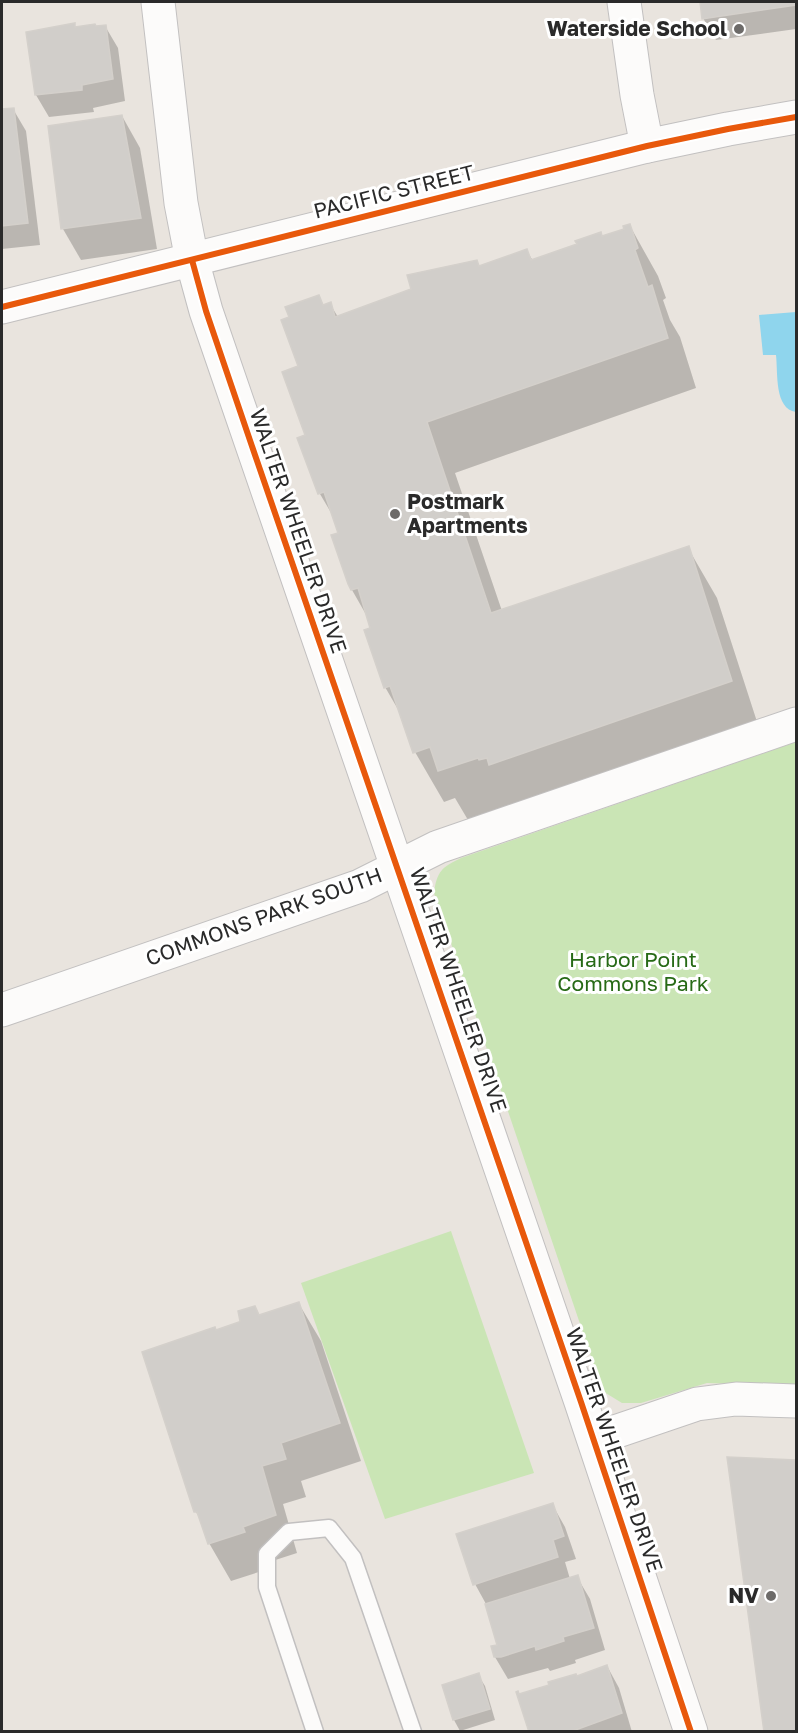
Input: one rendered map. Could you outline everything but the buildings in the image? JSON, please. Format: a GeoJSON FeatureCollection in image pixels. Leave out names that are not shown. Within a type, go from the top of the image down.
{"type":"FeatureCollection","features":[{"type":"Feature","properties":{"kind":"street","name":"WALTER WHEELER DRIVE"},"geometry":{"type":"LineString","coordinates":[[158,2],[181,203],[192,260],[206,311],[594,1438],[691,1731]]}},
{"type":"Feature","properties":{"kind":"street"},"geometry":{"type":"LineString","coordinates":[[624,2],[637,95],[648,146]]}},
{"type":"Feature","properties":{"kind":"street","name":"PACIFIC STREET"},"geometry":{"type":"LineString","coordinates":[[2,308],[648,146],[796,117]]}},
{"type":"Feature","properties":{"kind":"street","name":"COMMONS PARK SOUTH"},"geometry":{"type":"LineString","coordinates":[[2,1010],[360,886],[438,848],[796,724]]}},
{"type":"Feature","properties":{"kind":"street"},"geometry":{"type":"LineString","coordinates":[[594,1438],[697,1404],[736,1399],[796,1401]]}},
{"type":"Feature","properties":{"kind":"lane"},"geometry":{"type":"LineString","coordinates":[[315,1731],[267,1587],[267,1554],[289,1532],[329,1528],[353,1558],[413,1731]]}},
{"type":"Feature","properties":{"kind":"green space","name":"Harbor Point Commons Park"},"geometry":{"type":"Polygon","coordinates":[[[796,742],[796,1386],[707,1383],[641,1403],[622,1403],[604,1392],[596,1371],[434,893],[437,880],[445,867],[461,858],[796,742]]]}},
{"type":"Feature","properties":{"kind":"green space"},"geometry":{"type":"Polygon","coordinates":[[[451,1231],[534,1473],[385,1519],[301,1283],[451,1231]]]}},
{"type":"Feature","properties":{"kind":"water"},"geometry":{"type":"Polygon","coordinates":[[[796,312],[796,412],[784,404],[778,389],[776,355],[763,355],[759,315],[796,312]]]}},
{"type":"Feature","properties":{"kind":"cycle path"},"geometry":{"type":"LineString","coordinates":[[2,307],[647,146],[796,117]]}},
{"type":"Feature","properties":{"kind":"cycle path"},"geometry":{"type":"LineString","coordinates":[[192,260],[206,311],[581,1402],[691,1732]]}},
{"type":"Feature","properties":{"kind":"place","name":"Waterside School"},"geometry":{"type":"Point","coordinates":[739,29]}},
{"type":"Feature","properties":{"kind":"place","name":"Postmark Apartments"},"geometry":{"type":"Point","coordinates":[395,514]}},
{"type":"Feature","properties":{"kind":"place","name":"NV"},"geometry":{"type":"Point","coordinates":[771,1596]}}]}
